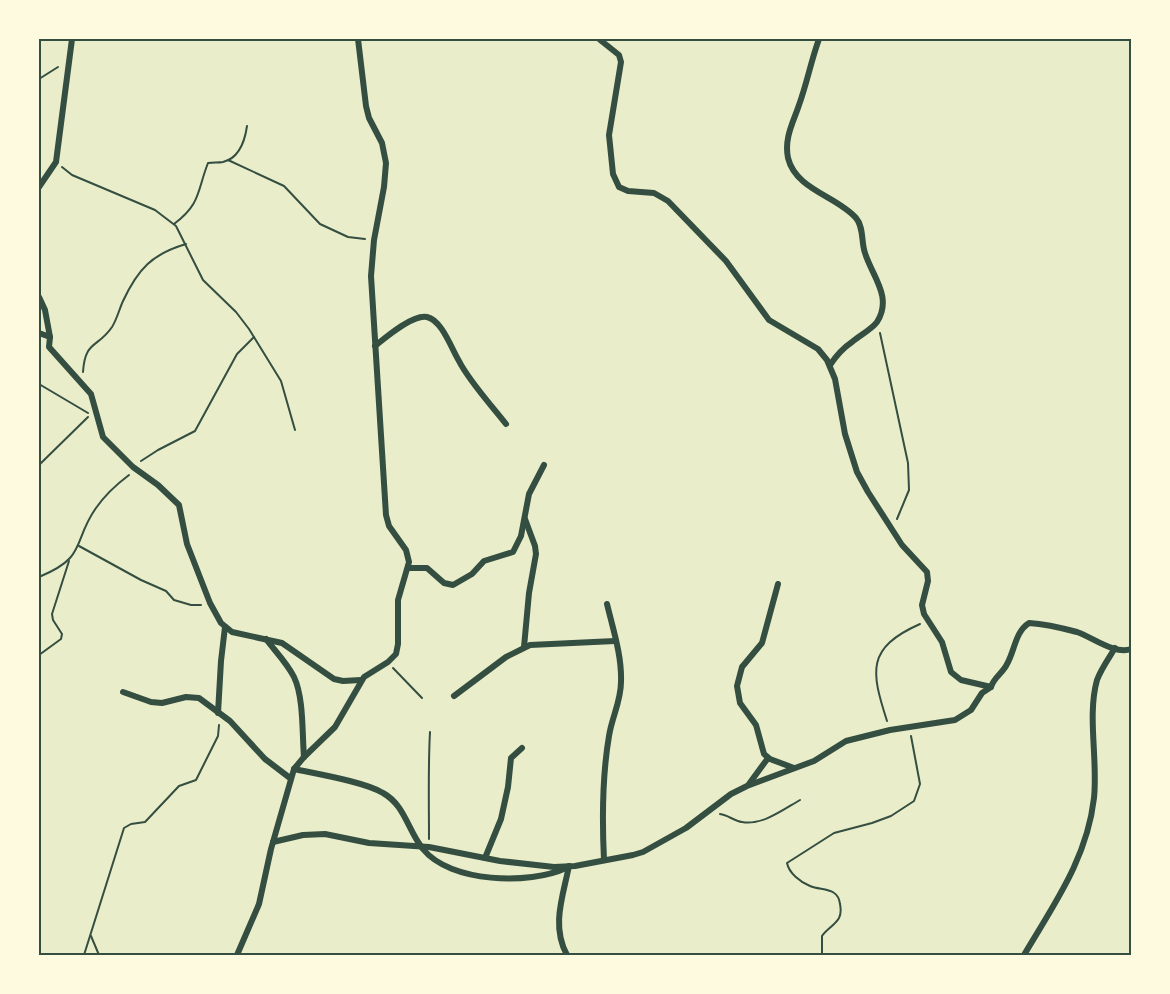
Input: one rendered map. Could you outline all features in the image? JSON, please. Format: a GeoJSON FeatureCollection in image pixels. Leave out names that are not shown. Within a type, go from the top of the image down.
{"type":"FeatureCollection","features":[{"type":"Feature","properties":{"kind":"street"},"geometry":{"type":"LineString","coordinates":[[39,187],[56,162],[72,39]]}},
{"type":"Feature","properties":{"kind":"street"},"geometry":{"type":"LineString","coordinates":[[237,955],[259,904],[273,842],[294,769],[335,727],[361,680],[394,656],[397,649],[398,600],[409,568],[406,550],[389,526],[386,515],[371,276],[386,163],[382,143],[369,118],[366,105],[358,39]]}},
{"type":"Feature","properties":{"kind":"street"},"geometry":{"type":"LineString","coordinates":[[599,39],[619,55],[621,62],[609,135],[613,174],[619,187],[628,191],[654,194],[668,201],[726,261],[769,320],[818,350],[830,365],[835,379],[845,434],[857,472],[907,551],[927,572],[928,581],[922,604],[928,620],[942,642],[949,668],[953,675],[964,682],[991,687]]}},
{"type":"Feature","properties":{"kind":"street"},"geometry":{"type":"LineString","coordinates":[[819,39],[799,105],[789,129],[788,158],[808,186],[850,212],[858,221],[865,255],[881,288],[882,309],[877,321],[841,351],[830,365]]}},
{"type":"Feature","properties":{"kind":"street"},"geometry":{"type":"LineString","coordinates":[[39,297],[45,310],[50,337],[49,346],[62,364],[83,383],[91,394],[92,412],[103,437],[179,505],[187,544],[220,623],[232,632],[287,646],[334,679],[361,680]]}},
{"type":"Feature","properties":{"kind":"street"},"geometry":{"type":"LineString","coordinates":[[375,346],[418,318],[428,317],[450,342],[465,372],[506,424]]}},
{"type":"Feature","properties":{"kind":"street"},"geometry":{"type":"LineString","coordinates":[[39,333],[50,337]]}},
{"type":"Feature","properties":{"kind":"street"},"geometry":{"type":"LineString","coordinates":[[409,568],[427,568],[447,585],[456,584],[472,574],[484,561],[513,552],[517,547],[529,494],[544,465]]}},
{"type":"Feature","properties":{"kind":"street"},"geometry":{"type":"LineString","coordinates":[[524,647],[529,593],[536,555],[525,518]]}},
{"type":"Feature","properties":{"kind":"street"},"geometry":{"type":"LineString","coordinates":[[778,584],[762,643],[742,667],[737,686],[740,703],[754,722],[761,747],[768,758],[795,768]]}},
{"type":"Feature","properties":{"kind":"street"},"geometry":{"type":"LineString","coordinates":[[604,860],[602,818],[605,766],[610,729],[619,699],[621,680],[607,604]]}},
{"type":"Feature","properties":{"kind":"street"},"geometry":{"type":"LineString","coordinates":[[294,769],[343,780],[384,793],[400,809],[421,846],[437,861],[454,869],[509,879],[529,879],[569,866],[644,852],[686,828],[731,794],[814,761],[846,741],[890,730],[955,720],[971,710],[982,693],[991,687],[993,680],[1007,665],[1021,629],[1029,623],[1078,633],[1115,648],[1130,651]]}},
{"type":"Feature","properties":{"kind":"street"},"geometry":{"type":"LineString","coordinates":[[218,713],[225,627]]}},
{"type":"Feature","properties":{"kind":"street"},"geometry":{"type":"LineString","coordinates":[[266,639],[287,667],[297,686],[300,697],[304,757]]}},
{"type":"Feature","properties":{"kind":"street"},"geometry":{"type":"LineString","coordinates":[[454,696],[498,662],[524,647],[536,644],[615,641]]}},
{"type":"Feature","properties":{"kind":"street"},"geometry":{"type":"LineString","coordinates":[[1024,955],[1074,871],[1088,832],[1094,799],[1096,762],[1092,714],[1094,692],[1098,677],[1115,648]]}},
{"type":"Feature","properties":{"kind":"street"},"geometry":{"type":"LineString","coordinates":[[123,692],[151,702],[162,703],[196,697],[242,733],[265,759],[290,778]]}},
{"type":"Feature","properties":{"kind":"street"},"geometry":{"type":"LineString","coordinates":[[484,858],[501,819],[511,758],[522,748]]}},
{"type":"Feature","properties":{"kind":"street"},"geometry":{"type":"LineString","coordinates":[[747,786],[768,758]]}},
{"type":"Feature","properties":{"kind":"street"},"geometry":{"type":"LineString","coordinates":[[273,842],[303,835],[325,834],[369,843],[429,847],[524,864],[569,866]]}},
{"type":"Feature","properties":{"kind":"street"},"geometry":{"type":"LineString","coordinates":[[567,955],[560,939],[559,917],[569,866]]}},
{"type":"Feature","properties":{"kind":"street"},"geometry":{"type":"LineString","coordinates":[[1030,955],[1036,934]]}},
{"type":"Feature","properties":{"kind":"path"},"geometry":{"type":"LineString","coordinates":[[39,79],[69,62]]}},
{"type":"Feature","properties":{"kind":"path"},"geometry":{"type":"LineString","coordinates":[[228,160],[242,146],[247,126]]}},
{"type":"Feature","properties":{"kind":"path"},"geometry":{"type":"LineString","coordinates":[[174,224],[189,212],[198,197],[208,163],[228,160],[284,186],[320,224],[348,237],[375,240]]}},
{"type":"Feature","properties":{"kind":"path"},"geometry":{"type":"LineString","coordinates":[[56,162],[72,175],[155,210],[174,224],[203,280],[236,312],[282,381],[295,430]]}},
{"type":"Feature","properties":{"kind":"path"},"geometry":{"type":"LineString","coordinates":[[83,383],[86,352],[113,325],[140,271],[159,254],[186,244]]}},
{"type":"Feature","properties":{"kind":"path"},"geometry":{"type":"LineString","coordinates":[[877,321],[908,463],[909,490],[904,506],[894,523],[896,534]]}},
{"type":"Feature","properties":{"kind":"path"},"geometry":{"type":"LineString","coordinates":[[39,655],[61,639],[62,634],[52,614],[69,561],[79,546],[95,509],[135,468],[158,450],[195,430],[237,354],[254,337]]}},
{"type":"Feature","properties":{"kind":"path"},"geometry":{"type":"LineString","coordinates":[[39,384],[92,412],[39,465]]}},
{"type":"Feature","properties":{"kind":"path"},"geometry":{"type":"LineString","coordinates":[[79,546],[166,591],[174,600],[191,605],[210,603]]}},
{"type":"Feature","properties":{"kind":"path"},"geometry":{"type":"LineString","coordinates":[[39,577],[69,561]]}},
{"type":"Feature","properties":{"kind":"path"},"geometry":{"type":"LineString","coordinates":[[890,730],[876,684],[876,673],[883,649],[902,632],[928,620]]}},
{"type":"Feature","properties":{"kind":"path"},"geometry":{"type":"LineString","coordinates":[[388,662],[422,698]]}},
{"type":"Feature","properties":{"kind":"path"},"geometry":{"type":"LineString","coordinates":[[84,955],[124,828],[130,824],[145,822],[179,786],[196,780],[218,735],[218,713]]}},
{"type":"Feature","properties":{"kind":"path"},"geometry":{"type":"LineString","coordinates":[[822,955],[822,936],[838,920],[839,900],[833,892],[808,885],[797,878],[786,863],[834,833],[891,816],[914,801],[920,784],[909,727]]}},
{"type":"Feature","properties":{"kind":"path"},"geometry":{"type":"LineString","coordinates":[[429,847],[430,732]]}},
{"type":"Feature","properties":{"kind":"path"},"geometry":{"type":"LineString","coordinates":[[706,812],[748,822],[769,817],[800,800]]}},
{"type":"Feature","properties":{"kind":"path"},"geometry":{"type":"LineString","coordinates":[[90,935],[99,955]]}}]}
